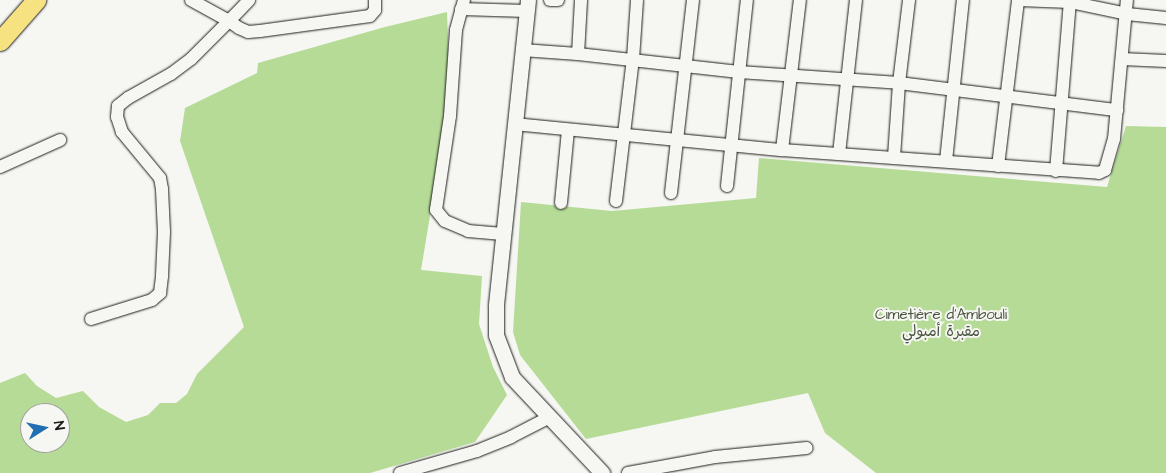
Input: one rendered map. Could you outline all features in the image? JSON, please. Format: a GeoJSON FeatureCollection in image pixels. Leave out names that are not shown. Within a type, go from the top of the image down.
{"type":"FeatureCollection","features":[{"type":"Feature","properties":{"kind":"main road"},"geometry":{"type":"LineString","coordinates":[[0,41],[36,0]]}},
{"type":"Feature","properties":{"kind":"street"},"geometry":{"type":"LineString","coordinates":[[191,0],[248,32],[260,32],[370,16],[375,10],[375,0]]}},
{"type":"Feature","properties":{"kind":"street"},"geometry":{"type":"LineString","coordinates":[[91,319],[152,300],[160,293],[164,232],[160,178],[122,132],[117,117],[118,106],[191,60],[249,0]]}},
{"type":"Feature","properties":{"kind":"street"},"geometry":{"type":"LineString","coordinates":[[550,0],[558,0]]}},
{"type":"Feature","properties":{"kind":"street"},"geometry":{"type":"LineString","coordinates":[[578,54],[581,0]]}},
{"type":"Feature","properties":{"kind":"street"},"geometry":{"type":"LineString","coordinates":[[616,201],[633,59],[637,0]]}},
{"type":"Feature","properties":{"kind":"street"},"geometry":{"type":"LineString","coordinates":[[672,193],[684,66],[693,0]]}},
{"type":"Feature","properties":{"kind":"street"},"geometry":{"type":"LineString","coordinates":[[727,186],[747,0]]}},
{"type":"Feature","properties":{"kind":"street"},"geometry":{"type":"LineString","coordinates":[[782,150],[800,0]]}},
{"type":"Feature","properties":{"kind":"street"},"geometry":{"type":"LineString","coordinates":[[839,154],[856,0]]}},
{"type":"Feature","properties":{"kind":"street"},"geometry":{"type":"LineString","coordinates":[[894,157],[899,83],[909,0]]}},
{"type":"Feature","properties":{"kind":"street"},"geometry":{"type":"LineString","coordinates":[[946,161],[955,91],[963,0]]}},
{"type":"Feature","properties":{"kind":"street"},"geometry":{"type":"LineString","coordinates":[[998,166],[1018,0],[1070,1],[1127,14],[1166,18]]}},
{"type":"Feature","properties":{"kind":"street"},"geometry":{"type":"LineString","coordinates":[[515,124],[782,150],[946,161],[1088,174],[1099,173],[1105,170],[1114,139],[1127,0]]}},
{"type":"Feature","properties":{"kind":"street"},"geometry":{"type":"LineString","coordinates":[[1056,171],[1070,1]]}},
{"type":"Feature","properties":{"kind":"street"},"geometry":{"type":"LineString","coordinates":[[503,234],[468,231],[445,221],[436,210],[450,116],[453,56],[462,5],[527,6],[496,306],[496,334],[512,377],[602,473]]}},
{"type":"Feature","properties":{"kind":"street"},"geometry":{"type":"LineString","coordinates":[[522,50],[633,59],[739,72],[846,81],[899,83],[1007,98],[1117,110]]}},
{"type":"Feature","properties":{"kind":"street"},"geometry":{"type":"LineString","coordinates":[[1122,59],[1166,62]]}},
{"type":"Feature","properties":{"kind":"street"},"geometry":{"type":"LineString","coordinates":[[561,202],[568,130]]}},
{"type":"Feature","properties":{"kind":"street"},"geometry":{"type":"LineString","coordinates":[[0,167],[60,140]]}},
{"type":"Feature","properties":{"kind":"street"},"geometry":{"type":"LineString","coordinates":[[400,473],[415,471],[477,451],[511,437],[550,416]]}},
{"type":"Feature","properties":{"kind":"street"},"geometry":{"type":"LineString","coordinates":[[628,473],[714,456],[807,448]]}},
{"type":"Feature","properties":{"kind":"green space"},"geometry":{"type":"Polygon","coordinates":[[[447,12],[450,95],[421,270],[482,276],[479,324],[493,367],[507,395],[475,442],[370,473],[0,473],[0,383],[25,373],[37,386],[56,398],[83,391],[99,407],[126,422],[148,415],[160,403],[176,403],[187,394],[197,374],[244,327],[180,141],[185,108],[257,73],[258,63],[385,27],[447,12]]]}},
{"type":"Feature","properties":{"kind":"green space","name":"Cimetière d'Ambouli مقبرة أمبولي"},"geometry":{"type":"Polygon","coordinates":[[[1126,126],[1166,127],[1166,473],[876,473],[825,433],[808,393],[586,439],[520,355],[513,332],[521,202],[612,211],[756,198],[759,158],[1107,187],[1126,126]]]}}]}
